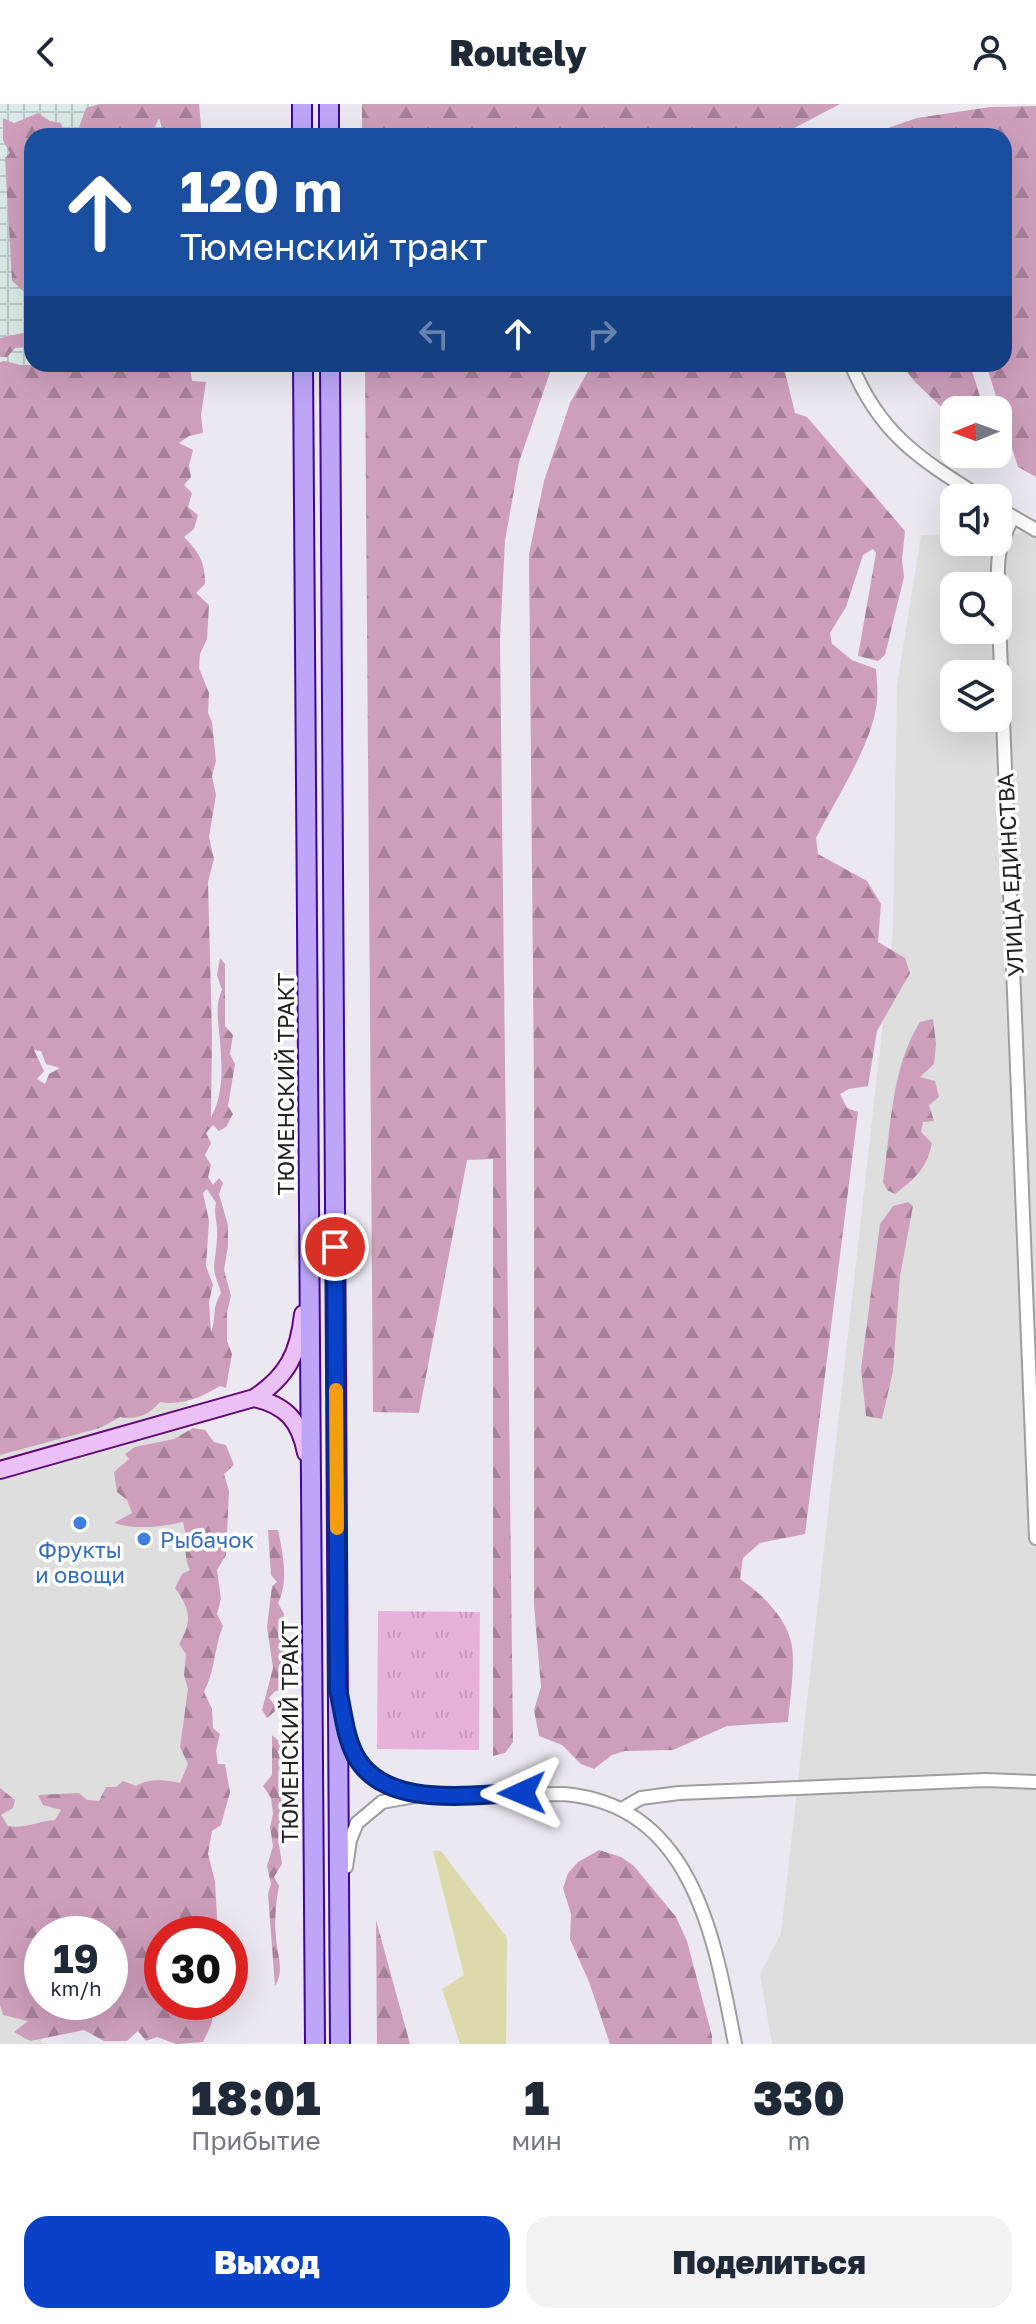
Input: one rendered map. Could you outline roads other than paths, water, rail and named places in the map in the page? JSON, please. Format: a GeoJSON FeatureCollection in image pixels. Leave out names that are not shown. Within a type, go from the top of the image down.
{"type":"FeatureCollection","features":[{"type":"Feature","properties":{"kind":"main road"},"geometry":{"type":"LineString","coordinates":[[302,104],[302,128]]}},
{"type":"Feature","properties":{"kind":"main road"},"geometry":{"type":"LineString","coordinates":[[329,104],[329,128]]}},
{"type":"Feature","properties":{"kind":"main road","name":"ТЮМЕНСКИЙ ТРАКТ"},"geometry":{"type":"LineString","coordinates":[[303,372],[315,2044]]}},
{"type":"Feature","properties":{"kind":"main road"},"geometry":{"type":"LineString","coordinates":[[330,372],[340,2044]]}},
{"type":"Feature","properties":{"kind":"street"},"geometry":{"type":"LineString","coordinates":[[854,372],[863,393],[887,427],[909,449],[960,484]]}},
{"type":"Feature","properties":{"kind":"street"},"geometry":{"type":"LineString","coordinates":[[998,572],[1000,542],[1013,517],[1036,530]]}},
{"type":"Feature","properties":{"kind":"street","name":"УЛИЦА ЕДИНСТВА"},"geometry":{"type":"LineString","coordinates":[[1000,644],[1036,1538]]}},
{"type":"Feature","properties":{"kind":"street"},"geometry":{"type":"LineString","coordinates":[[0,1470],[254,1398],[276,1383],[287,1371],[298,1348],[310,1243]]}},
{"type":"Feature","properties":{"kind":"street"},"geometry":{"type":"LineString","coordinates":[[254,1398],[281,1407],[297,1423],[312,1487]]}},
{"type":"Feature","properties":{"kind":"street"},"geometry":{"type":"LineString","coordinates":[[338,1689],[349,1739],[363,1767],[382,1784],[421,1795]]}},
{"type":"Feature","properties":{"kind":"street"},"geometry":{"type":"LineString","coordinates":[[622,1809],[641,1798],[679,1793],[986,1780],[1036,1782]]}},
{"type":"Feature","properties":{"kind":"street"},"geometry":{"type":"LineString","coordinates":[[339,1906],[350,1840],[357,1823],[382,1802],[421,1795],[585,1796],[622,1809],[664,1844],[688,1877],[714,1943],[735,2044]]}},
{"type":"Feature","properties":{"kind":"place","name":"Фрукты и овощи"},"geometry":{"type":"Point","coordinates":[80,1523]}},
{"type":"Feature","properties":{"kind":"place","name":"Рыбачок"},"geometry":{"type":"Point","coordinates":[144,1539]}}]}
